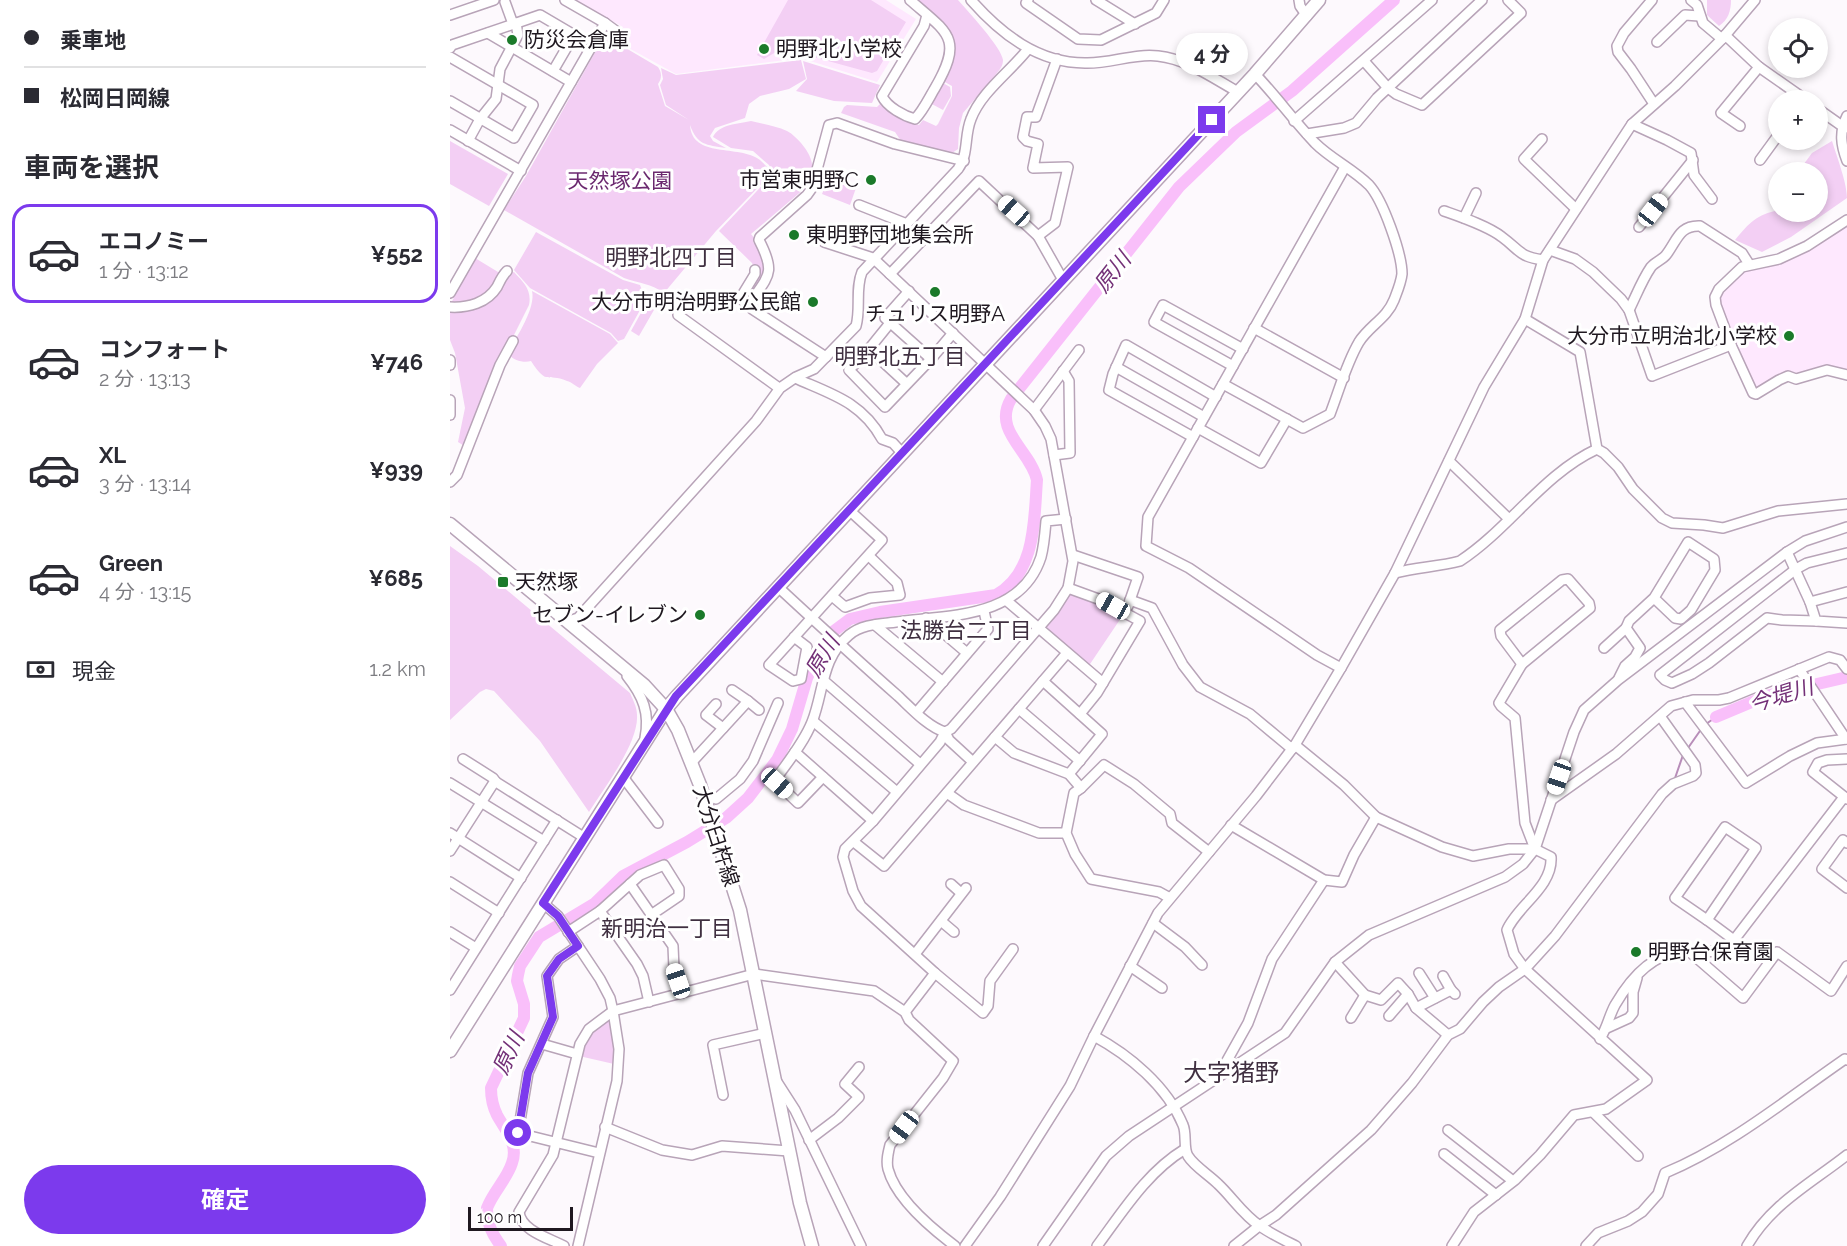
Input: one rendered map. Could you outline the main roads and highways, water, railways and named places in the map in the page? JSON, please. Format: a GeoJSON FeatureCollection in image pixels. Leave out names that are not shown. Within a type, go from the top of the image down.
{"type":"FeatureCollection","features":[{"type":"Feature","properties":{"kind":"main road"},"geometry":{"type":"LineString","coordinates":[[450,1051],[666,710],[1238,93],[1319,0]]}},
{"type":"Feature","properties":{"kind":"main road","name":"大分臼杵線"},"geometry":{"type":"LineString","coordinates":[[450,524],[645,685],[666,710],[678,730],[708,809],[740,910],[800,1203],[812,1246]]}},
{"type":"Feature","properties":{"kind":"waterway","name":"原川"},"geometry":{"type":"LineString","coordinates":[[501,1246],[491,1228],[487,1208],[510,1169],[514,1150],[494,1109],[491,1088],[524,1018],[524,1004],[517,981],[518,975],[520,966],[539,937],[594,904],[623,876],[726,818],[748,798],[777,760],[792,729],[807,678],[820,650],[834,631],[850,619],[880,612],[996,595],[1009,585],[1019,573],[1026,559],[1033,528],[1037,480],[1028,460],[1009,431],[1006,410],[1011,399],[1179,187],[1236,132],[1292,91],[1394,0]]}},
{"type":"Feature","properties":{"kind":"waterway","name":"今堤川"},"geometry":{"type":"LineString","coordinates":[[1716,717],[1766,696],[1847,677]]}},
{"type":"Feature","properties":{"kind":"waterway"},"geometry":{"type":"LineString","coordinates":[[1706,724],[1716,717]]}},
{"type":"Feature","properties":{"kind":"waterway"},"geometry":{"type":"LineString","coordinates":[[1688,748],[1702,728]]}},
{"type":"Feature","properties":{"kind":"waterway"},"geometry":{"type":"LineString","coordinates":[[1674,781],[1683,755]]}},
{"type":"Feature","properties":{"kind":"place","name":"防災会倉庫"},"geometry":{"type":"Point","coordinates":[512,40]}},
{"type":"Feature","properties":{"kind":"place","name":"明野北小学校"},"geometry":{"type":"Point","coordinates":[764,49]}},
{"type":"Feature","properties":{"kind":"place","name":"市営東明野C"},"geometry":{"type":"Point","coordinates":[871,180]}},
{"type":"Feature","properties":{"kind":"place","name":"東明野団地集会所"},"geometry":{"type":"Point","coordinates":[794,235]}},
{"type":"Feature","properties":{"kind":"place","name":"チュリス明野A"},"geometry":{"type":"Point","coordinates":[935,292]}},
{"type":"Feature","properties":{"kind":"place","name":"大分市明治明野公民館"},"geometry":{"type":"Point","coordinates":[813,302]}},
{"type":"Feature","properties":{"kind":"place","name":"大分市立明治北小学校"},"geometry":{"type":"Point","coordinates":[1789,336]}},
{"type":"Feature","properties":{"kind":"place","name":"天然塚"},"geometry":{"type":"Point","coordinates":[503,582]}},
{"type":"Feature","properties":{"kind":"place","name":"セブン-イレブン"},"geometry":{"type":"Point","coordinates":[700,615]}},
{"type":"Feature","properties":{"kind":"place","name":"明野台保育園"},"geometry":{"type":"Point","coordinates":[1636,952]}},
{"type":"Feature","properties":{"kind":"district","name":"明野北四丁目"},"geometry":{"type":"Point","coordinates":[671,257]}},
{"type":"Feature","properties":{"kind":"district","name":"明野北五丁目"},"geometry":{"type":"Point","coordinates":[900,356]}},
{"type":"Feature","properties":{"kind":"district","name":"法勝台二丁目"},"geometry":{"type":"Point","coordinates":[966,630]}},
{"type":"Feature","properties":{"kind":"district","name":"新明治一丁目"},"geometry":{"type":"Point","coordinates":[667,928]}},
{"type":"Feature","properties":{"kind":"district","name":"大字猪野"},"geometry":{"type":"Point","coordinates":[1231,1073]}},
{"type":"Feature","properties":{"kind":"park label","name":"天然塚公園"},"geometry":{"type":"Point","coordinates":[620,181]}}]}
